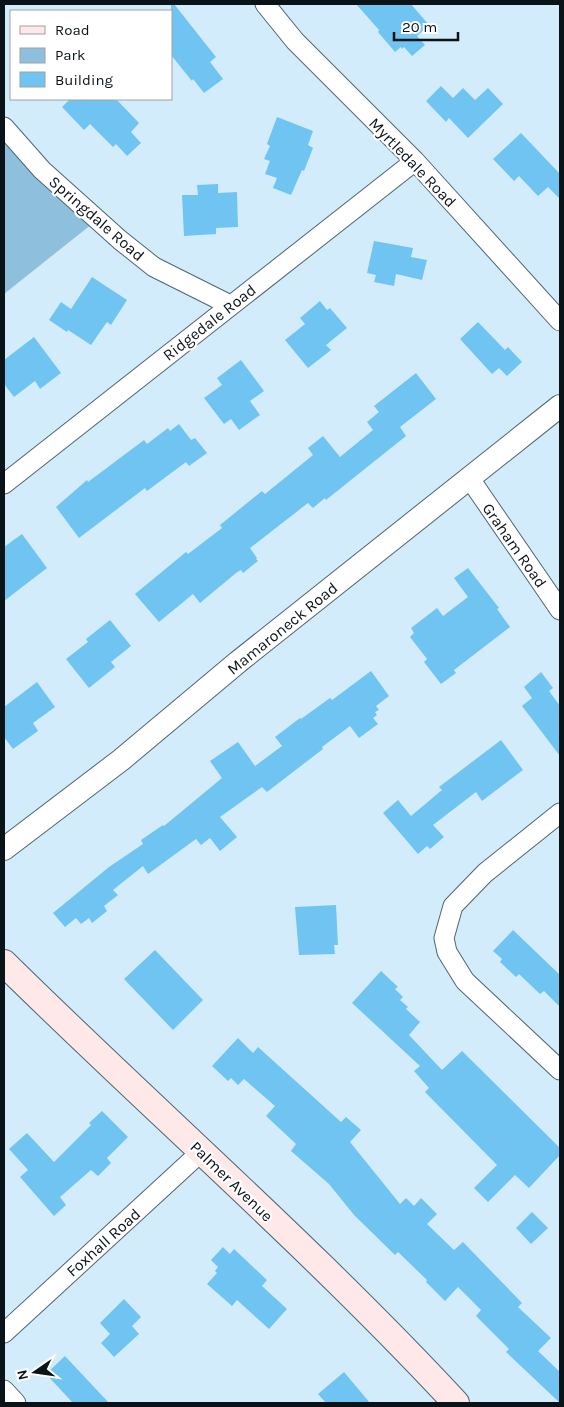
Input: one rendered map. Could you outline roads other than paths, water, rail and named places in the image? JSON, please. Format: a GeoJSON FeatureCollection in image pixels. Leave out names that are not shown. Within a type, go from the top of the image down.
{"type":"FeatureCollection","features":[{"type":"Feature","properties":{"kind":"main road","name":"Palmer Avenue"},"geometry":{"type":"LineString","coordinates":[[4,963],[92,1050],[202,1151],[361,1306],[456,1403]]}},
{"type":"Feature","properties":{"kind":"street","name":"Myrtledale Road"},"geometry":{"type":"LineString","coordinates":[[265,4],[295,41],[415,161],[560,321]]}},
{"type":"Feature","properties":{"kind":"street","name":"Springdale Road"},"geometry":{"type":"LineString","coordinates":[[4,127],[42,170],[120,240],[154,267],[230,305]]}},
{"type":"Feature","properties":{"kind":"street","name":"Ridgedale Road"},"geometry":{"type":"LineString","coordinates":[[4,484],[415,161]]}},
{"type":"Feature","properties":{"kind":"street","name":"Mamaroneck Road"},"geometry":{"type":"LineString","coordinates":[[4,849],[121,760],[238,662],[560,406]]}},
{"type":"Feature","properties":{"kind":"street","name":"Graham Road"},"geometry":{"type":"LineString","coordinates":[[470,479],[560,610]]}},
{"type":"Feature","properties":{"kind":"street"},"geometry":{"type":"LineString","coordinates":[[560,812],[485,873],[453,906],[444,938],[447,952],[465,981],[560,1070]]}},
{"type":"Feature","properties":{"kind":"street","name":"Foxhall Road"},"geometry":{"type":"LineString","coordinates":[[4,1333],[202,1151]]}},
{"type":"Feature","properties":{"kind":"street"},"geometry":{"type":"LineString","coordinates":[[4,1390],[16,1403]]}}]}
